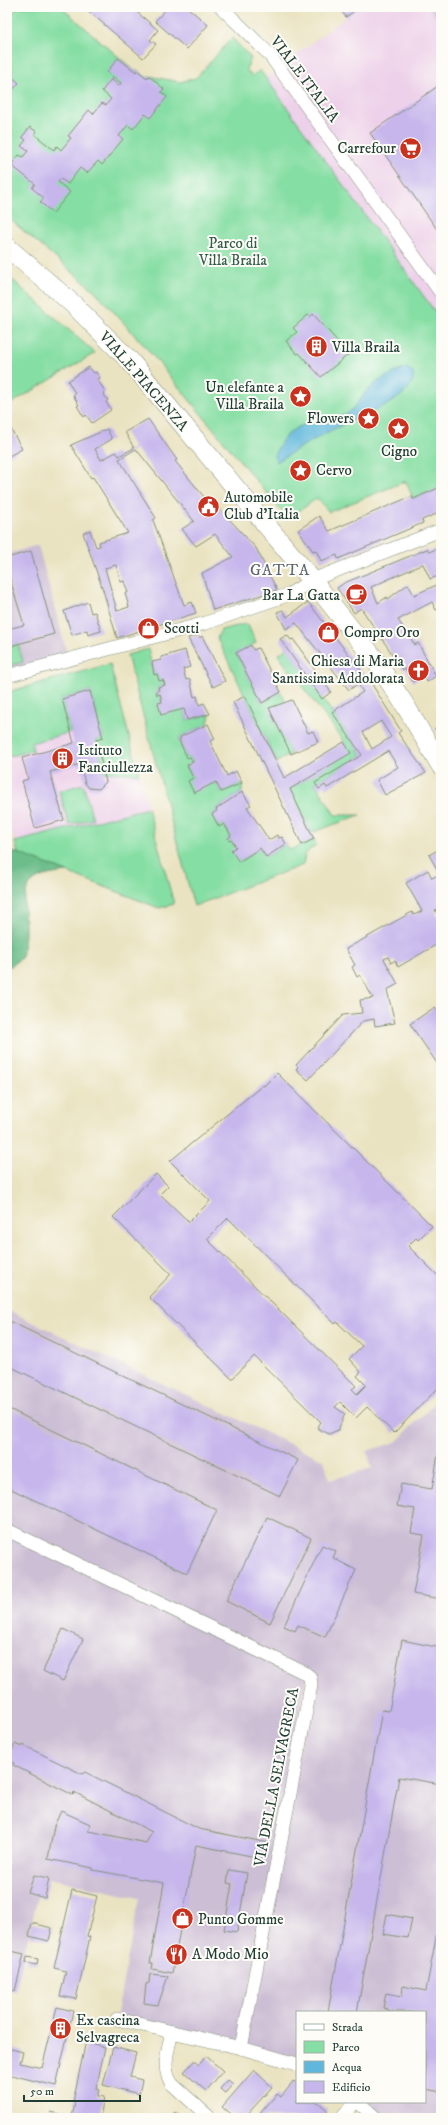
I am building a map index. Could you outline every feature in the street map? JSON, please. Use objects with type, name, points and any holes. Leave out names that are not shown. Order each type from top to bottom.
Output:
[{"type":"street","name":"VIALE ITALIA","points":[[221,7],[270,54],[441,293]]},
{"type":"street","name":"VIALE PIACENZA","points":[[7,247],[74,306],[131,362],[312,580],[390,681],[441,766]]},
{"type":"street","points":[[7,676],[206,623],[290,594],[312,580],[441,530]]},
{"type":"street","name":"VIA DELLA SELVAGRECA","points":[[7,1530],[305,1673],[310,1677],[310,1685],[240,2048]]},
{"type":"street","points":[[117,2019],[240,2048],[296,2064]]},
{"type":"street","points":[[172,2032],[166,2059],[168,2078],[172,2084],[210,2118]]},
{"type":"street","points":[[341,2118],[354,2103]]},
{"type":"street","points":[[359,2103],[376,2118]]},
{"type":"shaded area","points":[[359,7],[428,7],[441,24],[441,320],[266,78]]},
{"type":"shaded area","points":[[428,7],[441,7],[441,24]]},
{"type":"shaded area","points":[[38,545],[66,650],[71,658],[7,675],[7,554]]},
{"type":"shaded area","points":[[110,664],[174,904],[159,908],[18,853],[7,814],[7,692]]},
{"type":"shaded area","points":[[7,1310],[324,1460],[330,1480],[372,1468],[367,1451],[396,1442],[441,1397],[441,2118],[377,2118],[359,2103],[426,2103],[426,2011],[296,2011],[296,2064],[242,2048],[312,1681],[7,1529]]},
{"type":"shaded area","points":[[7,1532],[307,1675],[239,2047],[116,2018],[139,1898],[49,1878],[45,1898],[38,1896],[15,1991],[7,1989]]},
{"type":"green space","name":"Parco di Villa Braila","points":[[18,7],[61,7],[136,72],[137,70],[147,78],[149,76],[180,82],[196,78],[232,38],[251,58],[246,69],[252,76],[260,70],[441,320],[441,487],[413,499],[406,481],[329,512],[317,498],[288,519],[149,351],[95,291],[7,217],[7,19]]},
{"type":"green space","points":[[7,275],[95,353],[7,406]]},
{"type":"green space","points":[[245,624],[248,625],[256,643],[236,653],[262,703],[281,692],[286,703],[270,709],[291,754],[277,762],[217,638],[221,630]]},
{"type":"green space","points":[[18,644],[23,662],[7,666],[7,647]]},
{"type":"green space","points":[[287,648],[362,755],[315,783],[335,815],[360,815],[311,833],[290,789],[350,753],[341,737],[278,655]]},
{"type":"green space","points":[[148,649],[154,675],[157,674],[159,681],[163,680],[165,685],[158,687],[159,690],[156,691],[157,695],[160,694],[162,702],[184,709],[187,720],[210,714],[208,724],[180,737],[181,739],[179,740],[187,758],[190,757],[193,762],[187,765],[193,778],[194,792],[216,782],[221,792],[242,783],[242,792],[216,809],[217,811],[212,814],[219,827],[224,824],[231,836],[227,839],[229,841],[231,840],[236,847],[239,862],[260,848],[266,857],[286,844],[290,850],[314,839],[316,845],[305,854],[303,865],[194,906],[127,655]]},
{"type":"green space","points":[[110,664],[139,774],[104,772],[96,740],[103,738],[90,691],[62,699],[71,732],[31,743],[33,750],[7,757],[7,692]]},
{"type":"green space","points":[[83,784],[93,819],[69,825],[59,791]]},
{"type":"green space","points":[[148,808],[174,904],[159,908],[18,853],[15,842]]},
{"type":"green space","points":[[7,852],[18,853],[67,872],[41,877],[29,886],[26,892],[24,905],[25,935],[22,957],[7,969]]},
{"type":"water","points":[[406,368],[413,372],[412,381],[407,390],[398,398],[327,433],[277,462],[274,456],[283,439],[289,433],[302,425],[346,414],[353,409],[373,385]]},
{"type":"building","points":[[84,7],[131,7],[158,30],[150,40],[156,44],[143,58]]},
{"type":"building","points":[[168,7],[187,7],[208,25],[187,49],[155,21]]},
{"type":"building","points":[[338,7],[355,7],[357,9],[346,17]]},
{"type":"building","points":[[118,58],[136,72],[137,70],[147,78],[149,76],[164,89],[161,92],[167,97],[150,118],[145,114],[133,129],[128,125],[119,136],[123,139],[102,165],[98,161],[87,173],[80,168],[68,184],[61,179],[58,182],[70,192],[53,213],[40,202],[44,198],[32,188],[35,184],[11,165],[19,155],[23,157],[28,151],[21,146],[26,140],[22,137],[30,127],[37,132],[34,134],[54,150],[57,146],[61,150],[71,138],[68,136],[89,110],[93,114],[102,103],[106,105],[111,99],[102,91],[111,79],[119,86],[121,83],[107,72]]},
{"type":"building","points":[[10,75],[19,83],[7,96],[7,78]]},
{"type":"building","name":"Carrefour","points":[[441,84],[441,235],[370,133]]},
{"type":"building","name":"Villa Braila","points":[[313,314],[349,354],[321,377],[286,341],[297,332],[293,328],[308,315],[310,317]]},
{"type":"building","points":[[89,367],[94,373],[96,372],[100,378],[97,379],[105,391],[104,395],[108,400],[106,402],[111,410],[92,423],[86,415],[84,417],[77,406],[79,405],[73,395],[75,393],[68,381]]},
{"type":"building","points":[[148,419],[177,460],[175,461],[213,508],[216,505],[256,548],[277,590],[213,610],[202,573],[233,557],[215,534],[196,546],[182,529],[194,521],[136,449],[119,459],[156,518],[153,520],[184,605],[192,602],[196,613],[117,638],[103,590],[83,533],[90,530],[96,547],[100,546],[99,542],[128,533],[71,445],[107,429],[112,439],[95,449],[101,460],[116,452],[119,456],[134,448],[125,432]],"holes":[[[116,565],[121,582],[124,581],[128,593],[125,593],[129,607],[117,611],[105,568]]]},
{"type":"building","points":[[7,422],[22,449],[7,457]]},
{"type":"building","points":[[441,487],[441,512],[422,520],[423,523],[338,559],[337,555],[321,561],[316,550],[313,551],[298,530],[319,516],[329,531],[412,496],[413,499]]},
{"type":"building","points":[[441,547],[441,575],[430,579],[423,564],[371,587],[378,603],[387,597],[388,599],[408,584],[414,595],[441,583],[441,607],[436,610],[432,602],[398,620],[415,645],[418,643],[436,676],[427,682],[424,676],[413,682],[405,668],[403,670],[361,608],[354,613],[337,588],[344,583],[427,549],[429,552]]},
{"type":"building","points":[[31,551],[54,634],[7,647],[7,629],[24,625],[9,576],[7,576],[7,558]]},
{"type":"building","points":[[88,602],[91,613],[95,612],[101,631],[88,635],[87,630],[72,635],[64,611]]},
{"type":"building","points":[[308,602],[373,686],[401,731],[398,733],[426,773],[385,795],[377,780],[398,767],[388,751],[327,788],[325,785],[319,789],[315,783],[362,755],[332,712],[363,692],[358,684],[349,690],[296,623],[286,629],[277,612],[283,610],[287,617]],"holes":[[[381,721],[391,737],[372,749],[363,732]]]},
{"type":"building","points":[[198,635],[200,638],[202,636],[225,681],[213,687],[188,638]]},
{"type":"building","points":[[287,635],[291,640],[293,639],[331,692],[322,699],[280,639]]},
{"type":"building","points":[[251,645],[253,650],[258,648],[281,692],[262,703],[236,653]]},
{"type":"building","points":[[185,650],[190,667],[183,669],[186,680],[190,679],[194,697],[197,696],[199,705],[204,703],[210,714],[187,720],[184,709],[161,715],[158,703],[162,702],[160,694],[157,695],[156,691],[159,690],[158,687],[165,685],[163,680],[159,681],[157,674],[154,675],[152,662],[161,660],[161,657]]},
{"type":"building","name":"Istituto Fanciullezza","points":[[90,691],[103,738],[96,740],[106,782],[99,789],[89,788],[85,783],[80,764],[50,772],[64,820],[35,828],[22,781],[28,779],[22,758],[74,743],[62,699]]},
{"type":"building","points":[[245,696],[284,778],[344,742],[351,753],[290,789],[314,839],[302,845],[233,702]]},
{"type":"building","points":[[292,700],[308,733],[313,731],[318,742],[291,754],[269,708]]},
{"type":"building","points":[[208,724],[215,739],[210,741],[227,776],[236,771],[242,783],[221,792],[216,782],[194,793],[188,781],[193,778],[187,765],[193,762],[190,757],[187,758],[179,740],[181,739],[180,737]]},
{"type":"building","points":[[441,725],[441,738],[435,728]]},
{"type":"building","points":[[242,792],[251,805],[247,807],[269,840],[277,835],[279,838],[282,837],[286,844],[266,857],[260,848],[239,862],[231,850],[236,847],[231,840],[229,841],[227,839],[231,836],[229,832],[224,824],[219,827],[212,814],[217,811],[216,809]]},
{"type":"building","points":[[441,848],[441,907],[435,910],[441,921],[441,942],[398,967],[395,960],[391,963],[388,957],[384,959],[398,984],[387,990],[395,1023],[375,1026],[374,1019],[363,1021],[308,1080],[296,1069],[298,1067],[296,1065],[343,1015],[362,1013],[360,1000],[373,998],[360,975],[357,977],[352,967],[355,965],[346,949],[412,912],[414,915],[422,911],[406,883],[428,870],[432,878],[440,874],[429,855]]},
{"type":"building","points":[[435,1007],[441,1016],[441,1069],[410,1024]]},
{"type":"building","points":[[277,1073],[432,1226],[418,1240],[416,1238],[408,1246],[441,1279],[441,1385],[394,1433],[367,1407],[356,1418],[340,1402],[335,1407],[345,1414],[338,1430],[329,1434],[317,1428],[321,1422],[254,1356],[232,1379],[149,1297],[171,1274],[113,1217],[156,1174],[168,1186],[160,1194],[189,1222],[210,1201],[170,1161],[263,1085],[264,1086]],"holes":[[[228,1218],[335,1324],[337,1322],[362,1346],[349,1359],[361,1372],[357,1376],[366,1385],[357,1394],[352,1389],[356,1386],[207,1239]]]},
{"type":"building","points":[[7,1320],[298,1460],[280,1496],[7,1365]]},
{"type":"building","points":[[7,1408],[217,1510],[187,1573],[7,1487]]},
{"type":"building","points":[[439,1449],[441,1449],[441,1599],[413,1594],[424,1535],[411,1533],[415,1509],[397,1506],[401,1484],[432,1489]]},
{"type":"building","points":[[267,1517],[311,1538],[270,1623],[226,1601]]},
{"type":"building","points":[[322,1545],[336,1551],[333,1558],[356,1570],[325,1637],[298,1625],[295,1631],[284,1626]]},
{"type":"building","points":[[7,1586],[12,1589],[7,1600]]},
{"type":"building","points":[[63,1629],[83,1639],[63,1681],[43,1671]]},
{"type":"building","points":[[402,1640],[441,1648],[441,1784],[399,1777],[357,2011],[328,2011],[382,1710],[389,1711]]},
{"type":"building","points":[[7,1739],[12,1741],[7,1750]]},
{"type":"building","points":[[15,1744],[22,1747],[23,1745],[82,1774],[85,1772],[199,1829],[269,1843],[266,1859],[196,1845],[172,1973],[152,1969],[153,1963],[150,1963],[164,1883],[93,1870],[93,1868],[48,1859],[54,1826],[61,1811],[90,1824],[88,1831],[146,1843],[152,1832],[74,1792],[73,1795],[13,1765],[14,1763],[7,1760]]},
{"type":"building","points":[[229,1870],[247,1873],[237,1932],[224,1930],[232,1884],[227,1883]]},
{"type":"building","points":[[34,1875],[49,1878],[45,1898],[28,1893]]},
{"type":"building","points":[[72,1890],[97,1896],[87,1936],[90,1937],[76,1999],[60,1996],[66,1971],[54,1968]]},
{"type":"building","points":[[387,1914],[412,1919],[408,1938],[383,1934]]},
{"type":"building","points":[[439,1921],[441,1922],[441,2092],[426,2089],[426,2011],[388,2011],[388,2009],[383,2008],[386,1993],[402,1996],[403,1986],[426,1991]]},
{"type":"building","points":[[32,1923],[52,1928],[49,1941],[29,1936]]},
{"type":"building","points":[[7,1950],[24,1954],[15,1991],[7,1989]]},
{"type":"building","points":[[27,1957],[38,1959],[37,1965],[26,1963]]},
{"type":"building","points":[[150,1974],[168,1976],[158,2005],[144,2003],[146,1984],[149,1983]]},
{"type":"building","name":"Ex cascina Selvagreca","points":[[57,2007],[73,2011],[56,2086],[7,2074],[7,2048],[23,2052],[20,2063],[42,2068]]},
{"type":"building","points":[[87,2036],[95,2038],[94,2044],[105,2047],[96,2089],[99,2090],[97,2096],[104,2097],[100,2118],[49,2118],[51,2112],[72,2117],[75,2103],[73,2102]]},
{"type":"building","points":[[113,2047],[136,2053],[130,2077],[142,2080],[139,2094],[103,2085]]},
{"type":"building","points":[[206,2056],[223,2071],[206,2091],[184,2072],[194,2061],[199,2065]]},
{"type":"building","points":[[254,2070],[272,2087],[244,2118],[235,2118],[222,2107]]},
{"type":"building","points":[[228,2080],[233,2084],[225,2093],[220,2089]]},
{"type":"building","points":[[294,2081],[296,2083],[296,2103],[319,2103],[328,2111],[322,2118],[256,2118],[277,2094],[281,2097]]},
{"type":"building","points":[[175,2112],[182,2118],[169,2118]]},
{"type":"building","points":[[132,2115],[144,2117],[144,2118],[132,2118]]},
{"type":"place","name":"Carrefour","points":[[411,148]]},
{"type":"place","name":"Villa Braila","points":[[317,347]]},
{"type":"place","name":"Un elefante a Villa Braila","points":[[300,396]]},
{"type":"place","name":"Flowers","points":[[369,418]]},
{"type":"place","name":"Cigno","points":[[399,428]]},
{"type":"place","name":"Cervo","points":[[301,470]]},
{"type":"place","name":"Automobile Club d'Italia","points":[[208,506]]},
{"type":"place","name":"Bar La Gatta","points":[[356,595]]},
{"type":"place","name":"Scotti","points":[[149,628]]},
{"type":"place","name":"Compro Oro","points":[[329,632]]},
{"type":"place","name":"Chiesa di Maria Santissima Addolorata","points":[[419,670]]},
{"type":"place","name":"Istituto Fanciullezza","points":[[62,759]]},
{"type":"place","name":"Punto Gomme","points":[[182,1919]]},
{"type":"place","name":"A Modo Mio","points":[[176,1954]]},
{"type":"place","name":"Ex cascina Selvagreca","points":[[61,2029]]},
{"type":"district","name":"GATTA","points":[[280,569]]}]
